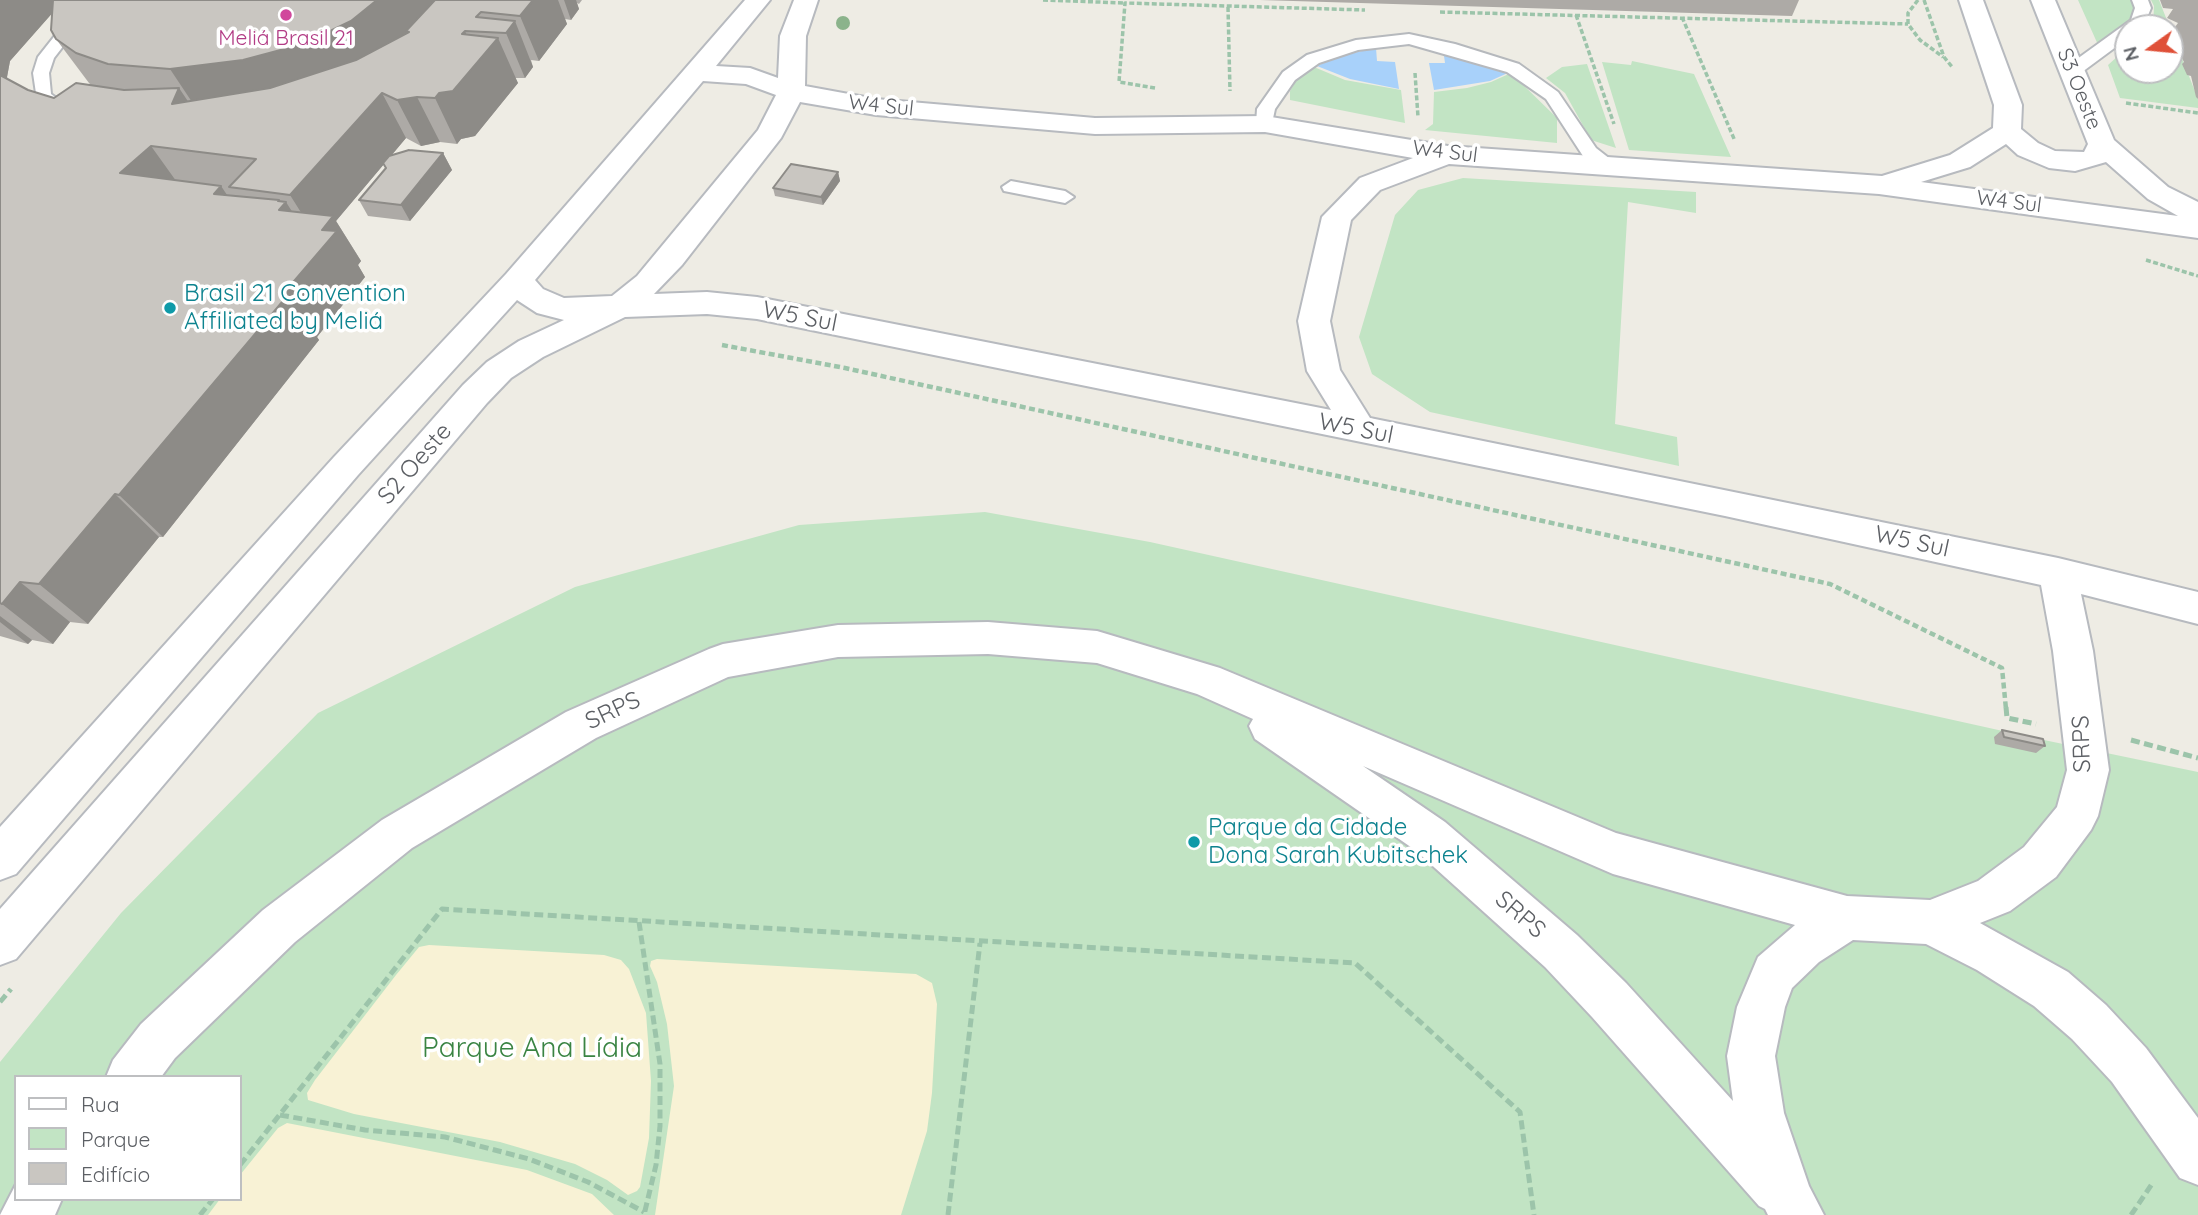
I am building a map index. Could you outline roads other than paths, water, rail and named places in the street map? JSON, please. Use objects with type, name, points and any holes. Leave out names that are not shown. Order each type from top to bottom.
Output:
[{"type":"main road","name":"S2 Oeste","points":[[0,859],[346,466],[517,281],[758,0]]},
{"type":"main road","name":"S2 Oeste","points":[[0,943],[475,394],[499,370],[531,349],[619,307],[648,284],[671,258],[771,132],[791,92],[793,36],[806,0]]},
{"type":"main road","points":[[1970,0],[2008,105],[2007,131]]},
{"type":"main road","name":"S3 Oeste","points":[[2043,0],[2102,144],[2158,193],[2198,214]]},
{"type":"main road","name":"W4 Sul","points":[[695,73],[750,76],[791,92],[876,107],[1095,126],[1265,124],[1448,155],[1879,185],[2198,228]]},
{"type":"main road","points":[[2007,131],[2028,149],[2049,159],[2075,162],[2094,158],[2102,144]]},
{"type":"main road","points":[[1879,185],[1960,161],[2007,131]]},
{"type":"main road","points":[[1360,430],[1324,371],[1314,321],[1337,216],[1370,184],[1448,155]]},
{"type":"main road","name":"W5 Sul","points":[[517,281],[531,296],[548,305],[564,309],[707,303],[757,308],[1725,502],[2058,573],[2198,608]]},
{"type":"main road","name":"SRPS","points":[[132,1075],[158,1041],[279,926],[397,834],[581,725],[723,661],[838,641],[988,638],[1097,647],[1206,680],[1613,853],[1847,918],[1930,922],[1994,895],[2040,862],[2076,816],[2088,770],[2073,651],[2058,573]]},
{"type":"main road","name":"SRPS","points":[[1206,680],[1430,835],[1561,951],[1609,1000],[1793,1208]]},
{"type":"main road","points":[[1793,1208],[1759,1113],[1751,1056],[1761,1007],[1774,973],[1803,946],[1847,918]]},
{"type":"main road","points":[[1930,922],[1993,954],[2051,989],[2089,1022],[2129,1065],[2198,1160]]},
{"type":"lane","points":[[82,116],[69,113],[43,96],[41,74],[46,57],[91,0]]},
{"type":"lane","points":[[1265,124],[1266,109],[1289,76],[1314,59],[1356,45],[1409,39],[1513,68],[1552,96],[1589,152],[1610,166]]},
{"type":"lane","points":[[2072,71],[2114,40]]},
{"type":"lane","points":[[1011,187],[1065,197]]},
{"type":"water","points":[[1376,48],[1377,61],[1395,62],[1399,89],[1350,79],[1317,66],[1339,56]]},
{"type":"water","points":[[1443,49],[1510,72],[1490,81],[1434,90],[1429,63],[1445,63]]},
{"type":"place","name":"Meliá Brasil 21","points":[[286,15]]},
{"type":"place","name":"Brasil 21 Convention Affiliated by Meliá","points":[[170,308]]},
{"type":"place","name":"Parque da Cidade Dona Sarah Kubitschek","points":[[1194,842]]},
{"type":"park label","name":"Parque Ana Lídia","points":[[532,1049]]}]
